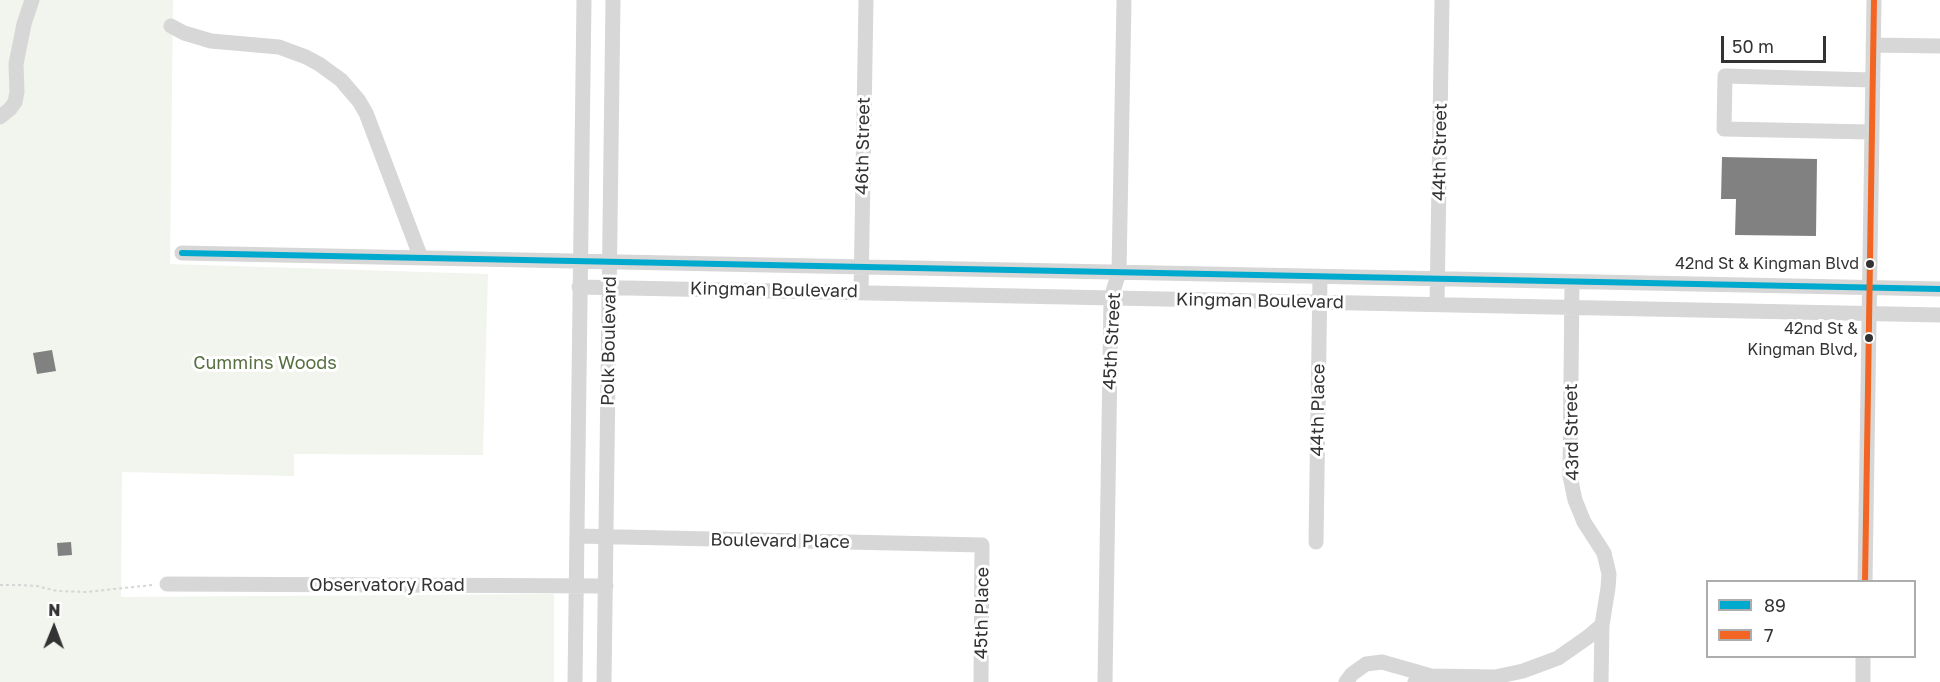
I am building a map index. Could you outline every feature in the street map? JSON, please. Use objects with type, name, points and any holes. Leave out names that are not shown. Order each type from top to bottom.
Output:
[{"type":"street","points":[[0,117],[10,109],[18,92],[16,64],[24,24],[32,0]]},
{"type":"street","name":"Polk Boulevard","points":[[575,682],[584,0]]},
{"type":"street","name":"Polk Boulevard","points":[[604,682],[614,0]]},
{"type":"street","name":"46th Street","points":[[861,292],[866,0]]},
{"type":"street","name":"45th Street","points":[[1105,682],[1111,297],[1119,272],[1124,0]]},
{"type":"street","name":"44th Street","points":[[1437,304],[1442,0]]},
{"type":"street","points":[[1864,580],[1874,0]]},
{"type":"street","points":[[171,26],[184,33],[211,41],[279,47],[306,57],[341,80],[366,113],[422,258]]},
{"type":"street","points":[[1873,45],[1940,46]]},
{"type":"street","points":[[1872,80],[1725,76],[1724,108],[1724,129],[1872,132]]},
{"type":"street","name":"Kingman Boulevard","points":[[182,254],[1940,289]]},
{"type":"street","name":"44th Place","points":[[1316,543],[1320,277]]},
{"type":"street","name":"43rd Street","points":[[1572,282],[1570,476],[1575,500],[1584,522],[1604,553],[1609,574],[1602,625],[1601,682]]},
{"type":"street","name":"Kingman Boulevard","points":[[579,287],[1940,315]]},
{"type":"street","name":"Boulevard Place","points":[[577,536],[982,545]]},
{"type":"street","name":"45th Place","points":[[981,682],[982,545]]},
{"type":"street","name":"Observatory Road","points":[[167,584],[606,586]]},
{"type":"street","points":[[1346,682],[1352,674],[1366,664],[1382,662],[1431,676],[1495,676],[1523,671],[1558,658],[1602,625]]},
{"type":"street","points":[[1863,658],[1863,682]]},
{"type":"street","points":[[1415,682],[1431,676]]},
{"type":"street","points":[[1495,676],[1512,682]]},
{"type":"path","points":[[0,585],[37,586],[57,591],[86,592],[167,584]]},
{"type":"green space","name":"Cummins Woods","points":[[0,0],[173,0],[170,264],[488,274],[483,455],[294,454],[294,476],[122,472],[121,597],[554,594],[554,682],[0,682]]},
{"type":"building","points":[[1722,157],[1817,159],[1816,236],[1735,235],[1736,199],[1721,199]]},
{"type":"building","points":[[52,350],[56,371],[37,374],[33,353]]},
{"type":"building","points":[[71,542],[72,555],[58,556],[57,543]]},
{"type":"transit line","name":"7","points":[[1865,580],[1874,0]]},
{"type":"transit line","name":"89","points":[[182,253],[1940,289]]},
{"type":"place","name":"42nd St & Kingman Blvd","points":[[1870,264]]},
{"type":"place","name":"42nd St & Kingman Blvd,","points":[[1869,338]]}]
